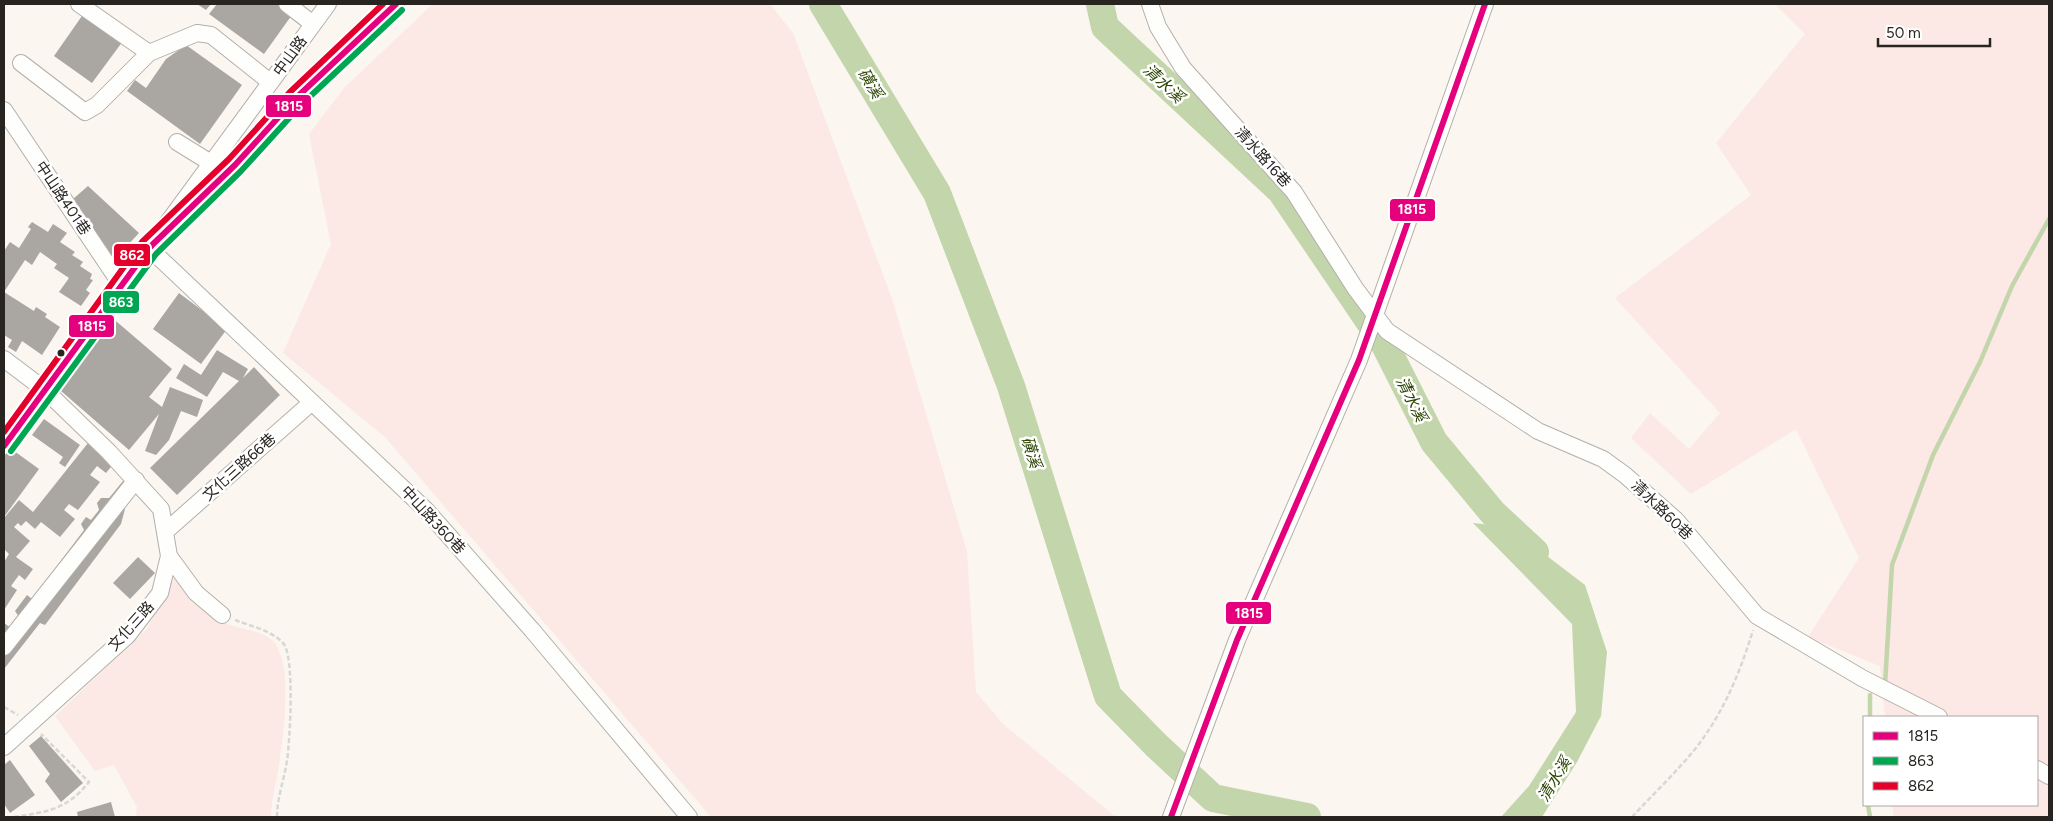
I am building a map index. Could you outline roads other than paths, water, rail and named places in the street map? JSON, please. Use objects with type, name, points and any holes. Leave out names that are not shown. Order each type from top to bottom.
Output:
[{"type":"street","points":[[79,4],[149,53]]},
{"type":"street","points":[[287,4],[313,24]]},
{"type":"street","name":"中山路","points":[[4,446],[328,4]]},
{"type":"street","points":[[149,248],[235,165],[296,98],[396,4]]},
{"type":"street","name":"清水路16巷","points":[[1150,4],[1158,27],[1183,68],[1294,192],[1373,314]]},
{"type":"street","points":[[1171,817],[1237,640],[1358,360],[1485,4]]},
{"type":"street","points":[[21,63],[86,112],[97,105],[149,53],[197,33],[211,35],[270,82]]},
{"type":"street","name":"中山路401巷","points":[[4,110],[122,286]]},
{"type":"street","points":[[178,142],[211,163]]},
{"type":"street","name":"中山路360巷","points":[[149,248],[426,510],[532,630],[689,817]]},
{"type":"street","name":"清水路60巷","points":[[1373,314],[1386,331],[1493,403],[1538,431],[1604,459],[1625,475],[1676,520],[1757,616],[1862,678],[1937,716]]},
{"type":"street","name":"文化三路","points":[[4,359],[45,390],[136,480],[160,509],[170,556],[160,593],[128,635],[4,747]]},
{"type":"street","name":"文化三路66巷","points":[[166,531],[312,402]]},
{"type":"street","points":[[4,647],[136,480]]},
{"type":"street","points":[[170,556],[196,593],[222,615]]},
{"type":"street","points":[[2038,770],[2049,776]]},
{"type":"water","points":[[1473,523],[1509,527],[1585,585],[1607,652],[1601,716],[1577,762],[1542,817],[1501,817],[1529,786],[1576,712],[1572,624]]},
{"type":"waterway","name":"磺溪","points":[[823,4],[937,193],[1011,386],[1108,696],[1156,745],[1213,798],[1307,817]]},
{"type":"waterway","name":"清水溪","points":[[1100,4],[1105,27],[1281,191],[1384,343],[1434,442],[1493,513],[1535,552]]},
{"type":"waterway","points":[[1885,685],[1892,565],[1933,455],[1980,362],[2012,286],[2049,219]]},
{"type":"waterway","points":[[1870,695],[1870,716]]},
{"type":"waterway","points":[[1868,806],[1870,817]]}]
